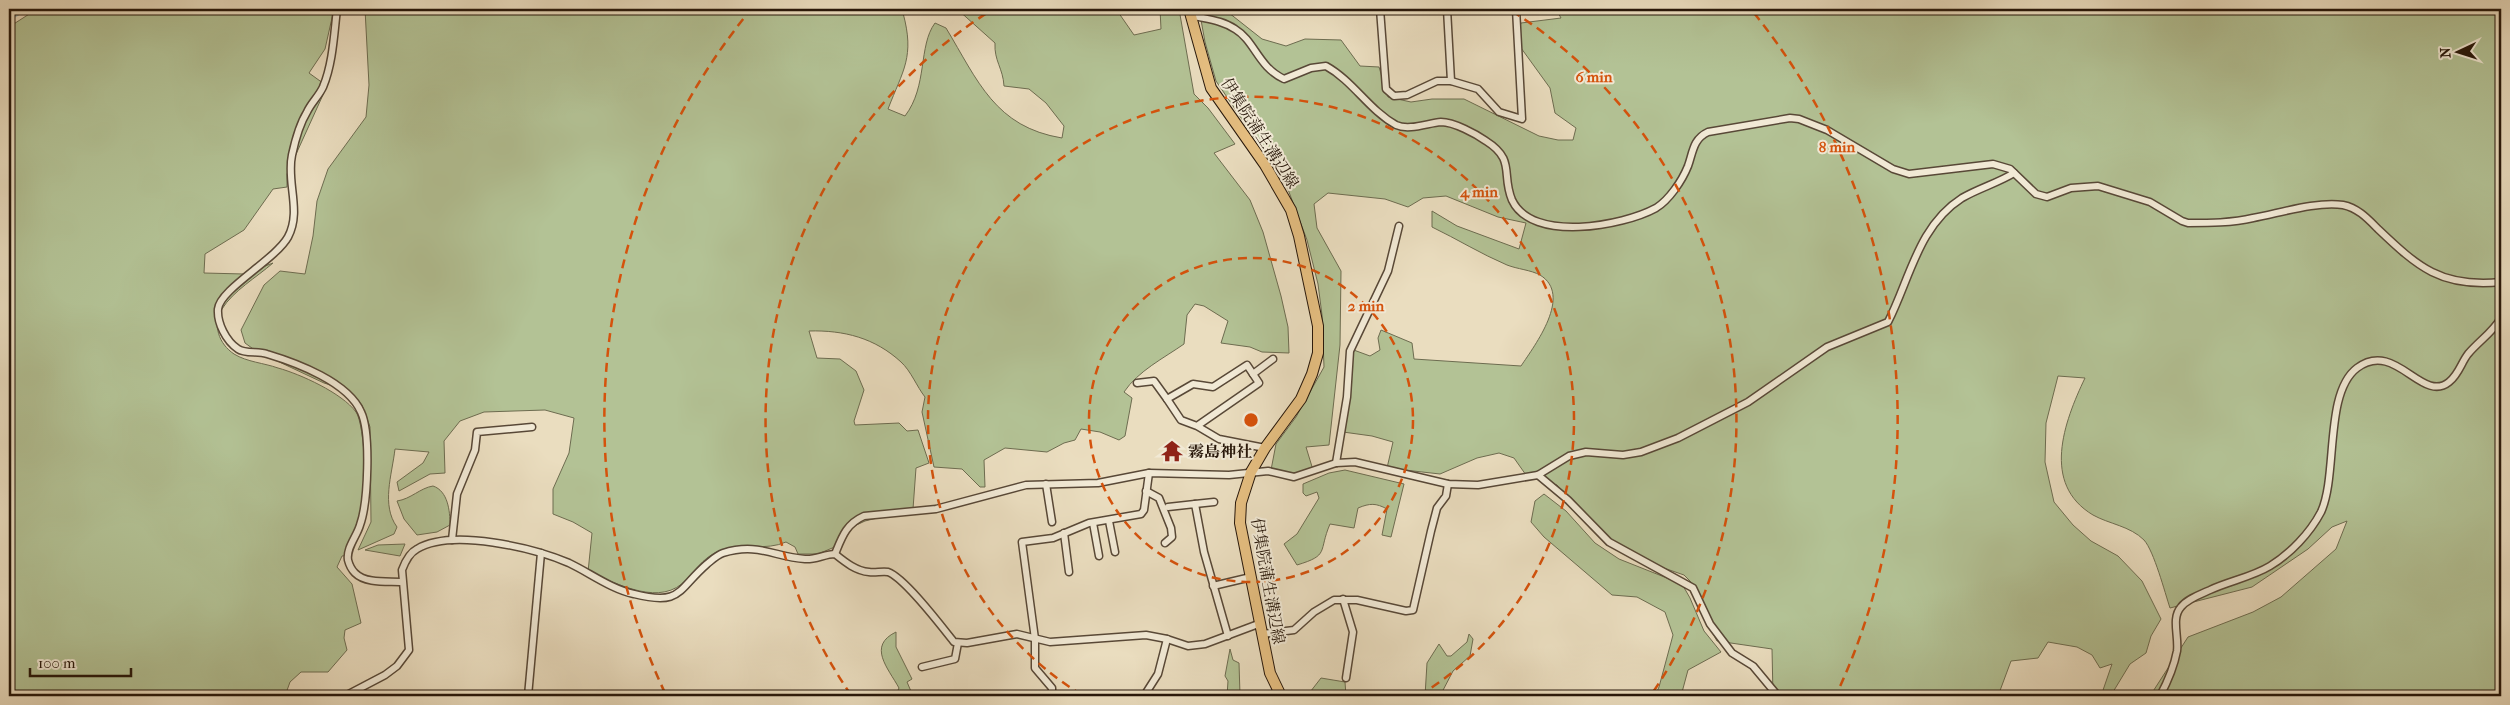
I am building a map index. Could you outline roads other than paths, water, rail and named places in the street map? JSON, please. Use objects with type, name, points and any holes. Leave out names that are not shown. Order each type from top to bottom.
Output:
[{"type":"main road","name":"伊集院蒲生溝辺線","points":[[1189,12],[1211,88],[1265,165],[1291,210],[1313,297],[1318,326],[1318,353],[1312,374],[1301,399],[1265,448],[1251,472],[1241,503],[1240,523],[1270,673],[1281,696]]},
{"type":"street","points":[[337,9],[329,68],[322,88],[300,128],[292,157],[290,172],[295,207],[289,235],[266,261],[222,298],[218,308],[219,318],[226,338],[239,350],[266,354],[331,381],[345,392],[360,410],[366,423],[367,478],[362,516],[348,560],[356,574],[367,581],[402,582]]},
{"type":"street","points":[[1380,9],[1386,89],[1394,96],[1407,94],[1437,81],[1451,81],[1478,90],[1499,112],[1522,119],[1516,9]]},
{"type":"street","points":[[1447,9],[1451,81]]},
{"type":"street","points":[[1189,12],[1236,29],[1246,38],[1264,64],[1284,79],[1311,68],[1326,66],[1398,125],[1415,126],[1444,122],[1484,140],[1502,154],[1506,163],[1510,192],[1517,208],[1523,215],[1537,221],[1556,225],[1571,227],[1607,225],[1637,217],[1658,207],[1671,194],[1687,168],[1700,136],[1708,132],[1790,118],[1812,122],[1893,169],[1909,174],[1993,164],[2003,166],[2014,173],[2036,194],[2046,197],[2071,188],[2098,186],[2150,202],[2188,223],[2251,219],[2288,211],[2342,205],[2362,214],[2406,257],[2424,269],[2442,277],[2463,282],[2501,282]]},
{"type":"street","points":[[835,554],[843,532],[854,520],[864,516],[936,509],[1026,485],[1067,486],[1098,483],[1148,473],[1229,475],[1268,471],[1294,477],[1336,463],[1355,462],[1448,484],[1478,485],[1538,475],[1569,456],[1586,452],[1623,455],[1641,452],[1678,438],[1748,402],[1826,348],[1852,335],[1881,327],[1888,322],[1919,248],[1942,213],[1962,199],[2014,173]]},
{"type":"street","points":[[1336,463],[1347,397],[1350,351],[1388,271],[1399,226]]},
{"type":"street","points":[[2160,696],[2173,668],[2178,647],[2177,613],[2182,605],[2223,584],[2269,567],[2307,534],[2317,520],[2328,488],[2339,401],[2346,381],[2357,368],[2370,362],[2385,361],[2395,363],[2422,383],[2440,386],[2451,381],[2469,353],[2496,326],[2501,318]]},
{"type":"street","points":[[1253,374],[1273,359]]},
{"type":"street","points":[[1167,399],[1193,384],[1213,387],[1247,365],[1259,383],[1197,426]]},
{"type":"street","points":[[1137,383],[1154,381],[1181,420],[1197,426],[1219,439],[1265,448]]},
{"type":"street","points":[[452,540],[452,527],[457,504],[456,494],[475,450],[478,432],[532,427]]},
{"type":"street","points":[[1052,696],[1052,688],[1035,668],[1035,639],[1022,542],[1053,538],[1093,523],[1141,514],[1144,510],[1148,473]]},
{"type":"street","points":[[1538,475],[1568,500],[1609,542],[1693,588],[1710,624],[1732,653],[1753,666],[1778,696]]},
{"type":"street","points":[[1046,484],[1052,522]]},
{"type":"street","points":[[1263,634],[1294,630],[1314,612],[1334,600],[1357,600],[1406,611],[1413,610],[1416,606],[1420,573],[1437,508],[1446,496],[1448,484]]},
{"type":"street","points":[[1146,491],[1159,498],[1171,528],[1172,537],[1165,544]]},
{"type":"street","points":[[1168,506],[1214,502]]},
{"type":"street","points":[[1195,504],[1213,586],[1228,636]]},
{"type":"street","points":[[1109,521],[1115,552]]},
{"type":"street","points":[[1093,523],[1099,556]]},
{"type":"street","points":[[1064,533],[1069,572]]},
{"type":"street","points":[[345,696],[385,675],[397,666],[409,650],[402,582],[402,570],[406,559],[416,549],[427,544],[452,540],[514,545],[541,553],[633,594],[672,598],[682,591],[702,568],[722,553],[759,548],[805,559],[835,554],[858,569],[869,572],[888,572],[895,577],[930,611],[954,642],[1017,634],[1035,639],[1070,642],[1146,635],[1188,646],[1228,636],[1261,623]]},
{"type":"street","points":[[528,696],[541,553]]},
{"type":"street","points":[[1213,586],[1251,577]]},
{"type":"street","points":[[1343,599],[1354,632],[1346,678]]},
{"type":"street","points":[[1144,696],[1158,674],[1167,639]]},
{"type":"street","points":[[922,667],[955,659],[958,642]]},
{"type":"waterway","points":[[9,14],[18,9]]},
{"type":"place","name":"霧島神社","points":[[1172,451]]}]
